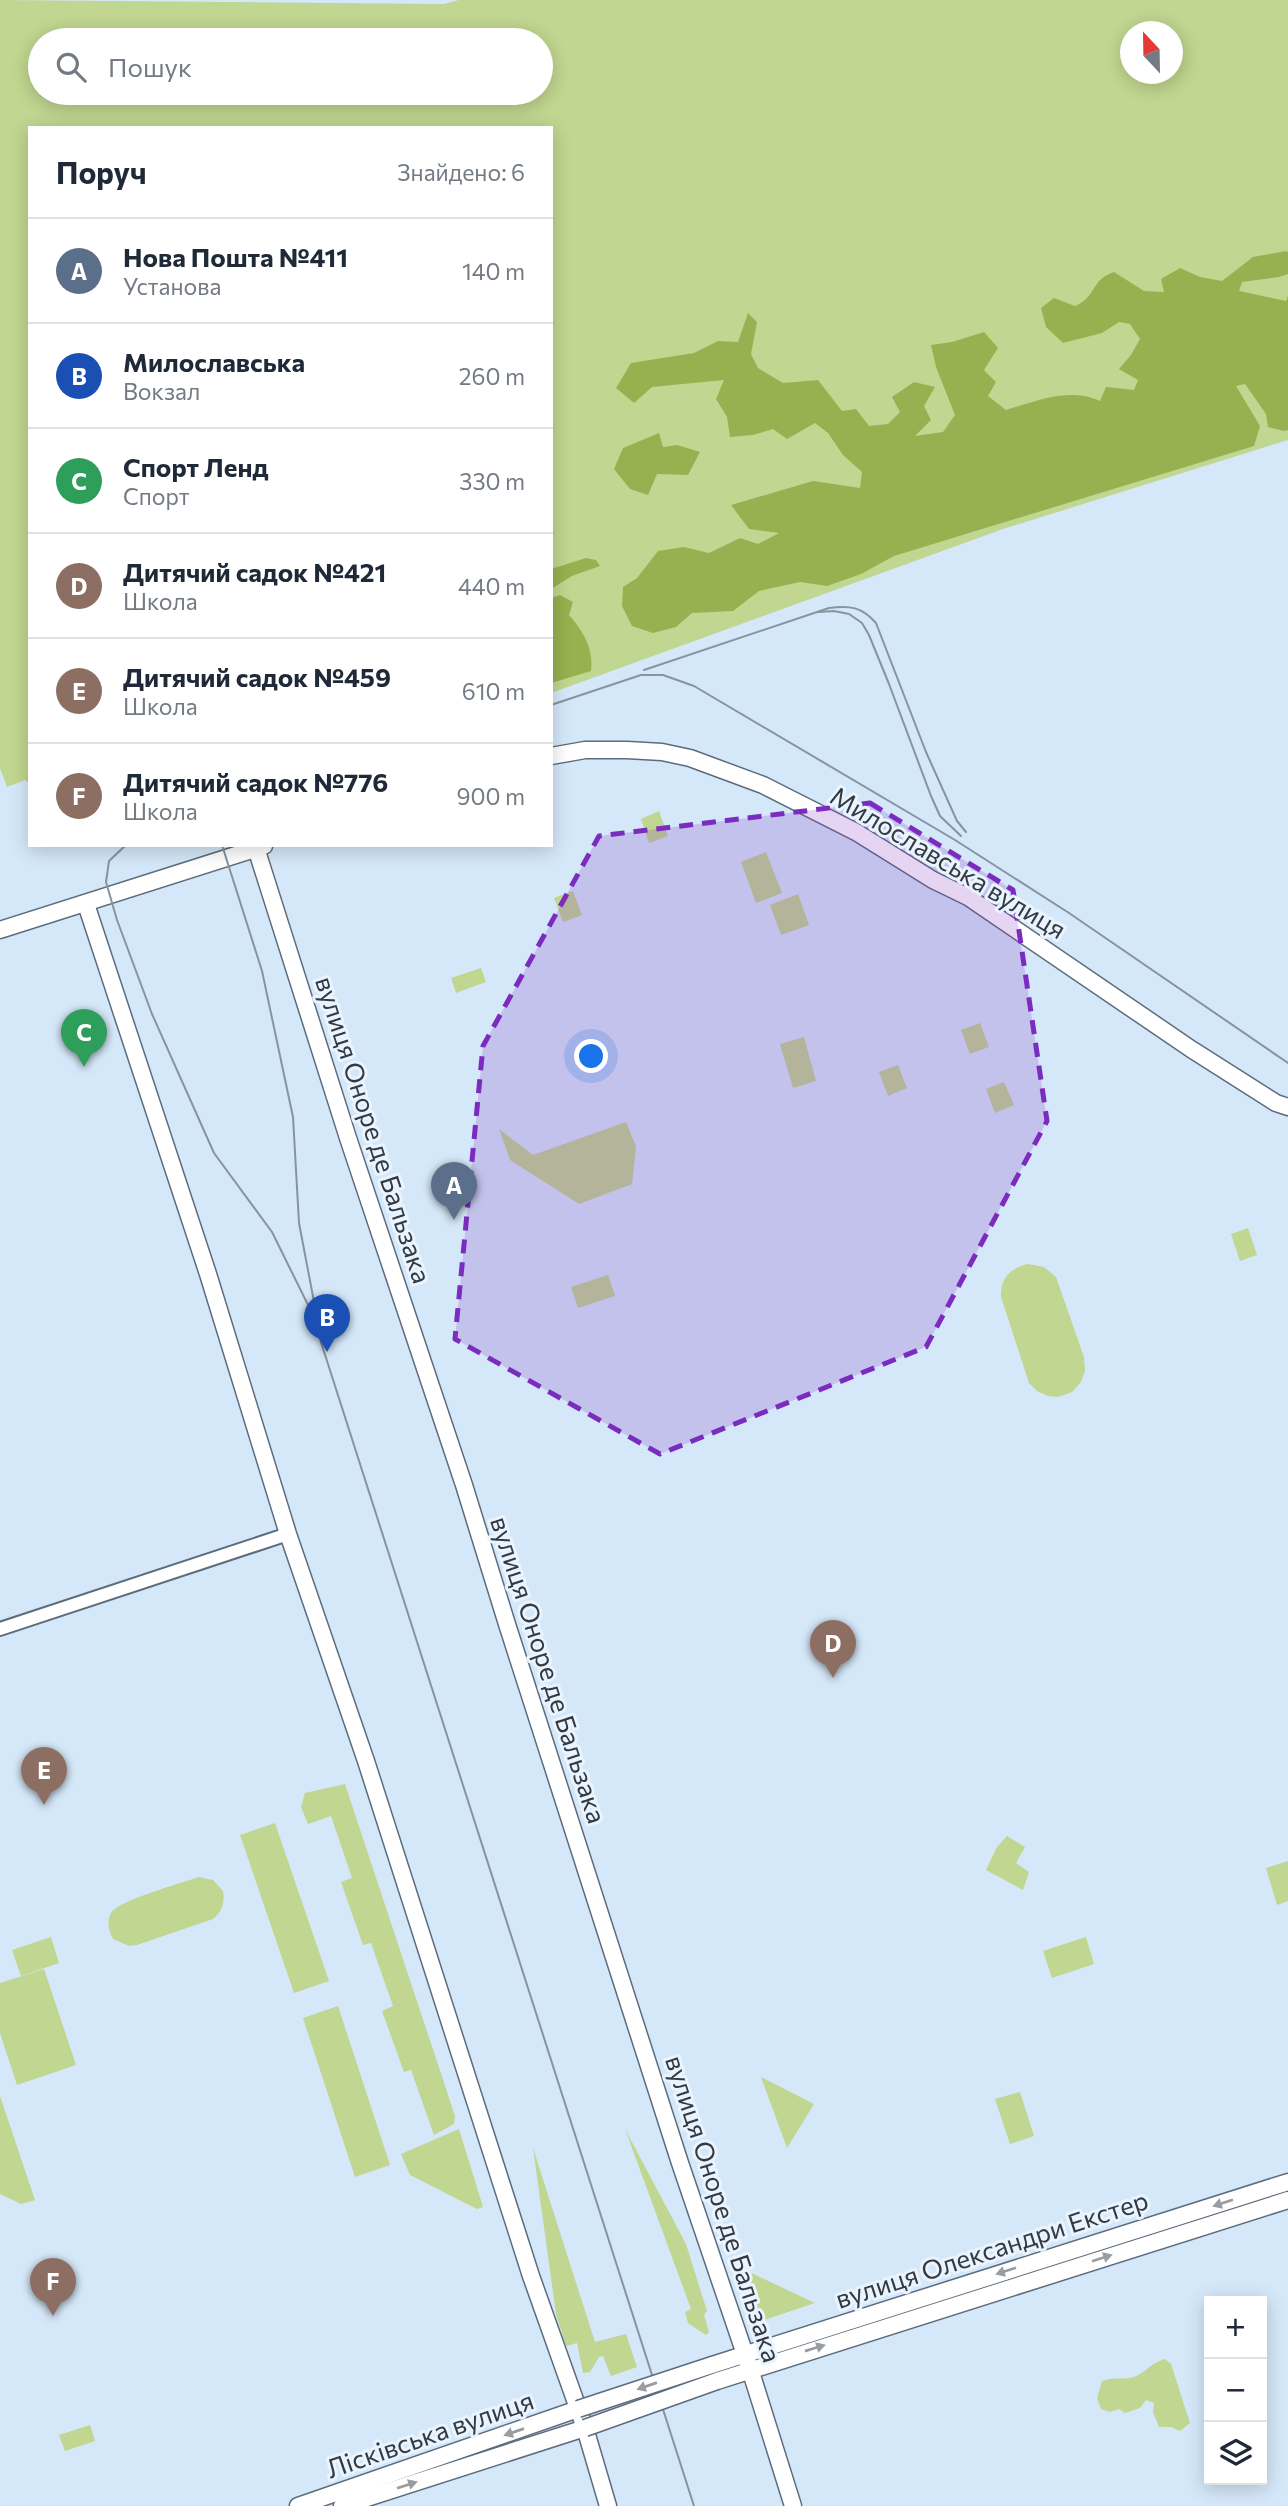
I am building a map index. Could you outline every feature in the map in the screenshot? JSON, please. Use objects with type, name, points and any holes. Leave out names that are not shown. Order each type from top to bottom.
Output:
[{"type":"street","name":"Милославська вулиця","points":[[553,756],[585,750],[662,751],[690,758],[763,785],[856,832],[933,880],[968,897],[1191,1049],[1276,1103],[1288,1107]]},
{"type":"street","points":[[0,930],[261,847]]},
{"type":"street","name":"вулиця Оноре де Бальзака","points":[[261,847],[345,1127],[456,1461],[680,2163],[793,2506]]},
{"type":"street","points":[[86,904],[211,1281],[288,1534],[366,1762],[531,2276],[585,2428],[608,2506]]},
{"type":"street","points":[[0,1629],[288,1534]]},
{"type":"street","name":"вулиця Олександри Екстер","points":[[717,2381],[747,2361],[1288,2182]]},
{"type":"street","name":"вулиця Олександри Екстер","points":[[712,2364],[747,2361],[1288,2200]]},
{"type":"street","name":"Лісківська вулиця","points":[[298,2506],[712,2364]]},
{"type":"street","name":"Лісківська вулиця","points":[[342,2506],[585,2428],[717,2381]]},
{"type":"highlighted area","points":[[870,803],[1013,890],[1047,1121],[926,1347],[660,1454],[455,1339],[483,1046],[599,836]]},
{"type":"green space","points":[[0,0],[444,4],[459,0],[1288,0],[1288,440],[1003,529],[553,692],[553,126],[28,126],[28,782],[25,780],[7,787],[0,768]]},
{"type":"green space","points":[[1286,251],[1288,274],[1242,282],[1239,291],[1286,301],[1288,296],[1288,430],[1268,427],[1266,414],[1245,384],[1236,386],[1260,426],[1254,446],[894,556],[861,574],[827,586],[800,582],[759,591],[733,611],[692,613],[676,627],[653,633],[632,626],[622,606],[623,587],[637,578],[658,551],[684,547],[709,553],[740,538],[758,544],[779,533],[749,529],[731,505],[813,481],[860,488],[862,472],[843,455],[828,433],[815,423],[787,439],[773,429],[753,435],[730,437],[727,417],[716,399],[724,380],[652,387],[634,403],[616,388],[631,363],[694,353],[718,341],[738,342],[748,313],[757,322],[751,354],[758,368],[783,383],[818,380],[842,411],[856,409],[869,426],[888,424],[900,412],[892,397],[914,382],[935,387],[924,406],[931,420],[915,436],[943,432],[955,415],[936,367],[931,345],[984,332],[998,348],[984,370],[996,382],[988,396],[1006,410],[1065,395],[1100,401],[1106,387],[1134,390],[1138,380],[1119,369],[1140,339],[1130,324],[1119,322],[1102,333],[1063,343],[1046,327],[1041,308],[1054,298],[1075,306],[1087,298],[1101,279],[1114,272],[1144,291],[1164,292],[1161,279],[1180,268],[1200,277],[1222,281],[1253,257]]},
{"type":"green space","points":[[659,433],[663,447],[677,445],[700,452],[688,475],[657,474],[648,495],[630,489],[614,469],[623,448]]},
{"type":"green space","points":[[586,558],[596,560],[600,566],[572,576],[553,588],[553,568]]},
{"type":"green space","points":[[560,595],[573,602],[569,615],[586,641],[591,655],[591,671],[553,682],[553,597]]},
{"type":"green space","points":[[659,811],[668,836],[649,843],[641,819]]},
{"type":"green space","points":[[766,852],[782,893],[756,903],[741,862]]},
{"type":"green space","points":[[573,891],[582,915],[563,922],[554,898]]},
{"type":"green space","points":[[798,894],[809,925],[781,935],[770,905]]},
{"type":"green space","points":[[481,968],[486,982],[456,993],[451,978]]},
{"type":"green space","points":[[980,1023],[989,1047],[970,1054],[961,1030]]},
{"type":"green space","points":[[804,1037],[816,1081],[793,1088],[780,1044]]},
{"type":"green space","points":[[898,1065],[907,1088],[888,1096],[879,1072]]},
{"type":"green space","points":[[1004,1082],[1014,1105],[995,1113],[986,1089]]},
{"type":"green space","points":[[626,1122],[636,1146],[632,1184],[579,1204],[510,1160],[499,1129],[533,1155]]},
{"type":"green space","points":[[1248,1228],[1257,1255],[1240,1261],[1231,1234]]},
{"type":"green space","points":[[1028,1264],[1044,1267],[1056,1277],[1084,1357],[1085,1371],[1081,1382],[1072,1392],[1058,1397],[1037,1391],[1029,1383],[1001,1297],[1002,1285],[1007,1275]]},
{"type":"green space","points":[[608,1275],[615,1296],[578,1308],[571,1287]]},
{"type":"green space","points":[[345,1784],[455,2116],[454,2124],[434,2135],[411,2070],[404,2072],[382,2011],[393,2006],[371,1943],[363,1945],[341,1882],[352,1878],[331,1816],[308,1824],[301,1807],[305,1793]]},
{"type":"green space","points":[[275,1823],[329,1981],[294,1993],[240,1835]]},
{"type":"green space","points":[[1007,1836],[1025,1847],[1016,1863],[1029,1872],[1023,1890],[986,1870],[997,1847]]},
{"type":"green space","points":[[1288,1861],[1288,1901],[1277,1905],[1266,1868]]},
{"type":"green space","points":[[199,1877],[213,1880],[223,1891],[222,1907],[213,1919],[137,1945],[129,1946],[113,1939],[109,1920],[116,1908],[138,1897]]},
{"type":"green space","points":[[51,1937],[59,1963],[21,1976],[12,1950]]},
{"type":"green space","points":[[1086,1937],[1094,1964],[1052,1978],[1043,1951]]},
{"type":"green space","points":[[44,1969],[76,2065],[17,2085],[0,2033],[0,1983]]},
{"type":"green space","points":[[338,2006],[390,2165],[355,2177],[303,2018]]},
{"type":"green space","points":[[761,2077],[814,2104],[787,2148]]},
{"type":"green space","points":[[1020,2092],[1034,2136],[1010,2144],[995,2099]]},
{"type":"green space","points":[[0,2096],[35,2200],[21,2204],[0,2194]]},
{"type":"green space","points":[[459,2129],[483,2207],[477,2209],[410,2175],[401,2154]]},
{"type":"green space","points":[[625,2129],[686,2244],[707,2311],[704,2315],[709,2332],[706,2335],[688,2323],[685,2312],[691,2309]]},
{"type":"green space","points":[[533,2148],[595,2342],[626,2334],[637,2367],[611,2376],[603,2356],[599,2357],[590,2372],[583,2373],[577,2343],[566,2346],[556,2314]]},
{"type":"green space","points":[[745,2270],[815,2303],[764,2320],[759,2314]]},
{"type":"green space","points":[[1165,2359],[1171,2364],[1190,2423],[1180,2431],[1171,2427],[1159,2427],[1153,2412],[1154,2403],[1146,2400],[1140,2408],[1125,2413],[1119,2409],[1110,2412],[1101,2409],[1097,2398],[1102,2381],[1132,2377]]},
{"type":"green space","points":[[90,2425],[95,2441],[65,2451],[59,2435]]},
{"type":"tram line","points":[[644,670],[829,608],[849,607],[861,610],[876,623],[926,752],[957,821],[966,832]]},
{"type":"tram line","points":[[819,612],[849,614],[862,623],[889,684],[940,816],[961,836]]},
{"type":"tram line","points":[[553,704],[641,675],[663,675],[694,686],[955,840],[1069,913],[1288,1063]]},
{"type":"tram line","points":[[124,847],[109,861],[106,882],[117,920],[152,1014],[214,1153],[272,1232],[311,1311],[694,2506]]},
{"type":"tram line","points":[[223,847],[262,971],[293,1117],[299,1223],[315,1307]]},
{"type":"place","name":"Спорт Ленд","points":[[84,1067]]},
{"type":"place","name":"Нова Пошта №411","points":[[454,1220]]},
{"type":"place","name":"Милославська","points":[[327,1352]]},
{"type":"place","name":"Дитячий садок №421","points":[[833,1678]]},
{"type":"place","name":"Дитячий садок №459","points":[[44,1805]]},
{"type":"place","name":"Дитячий садок №776","points":[[53,2316]]}]
